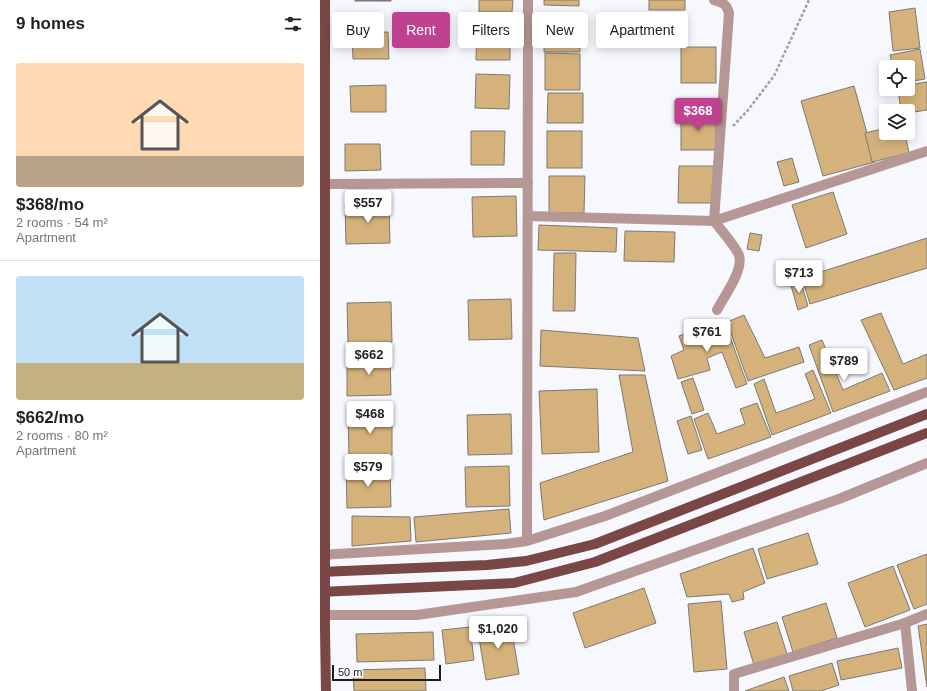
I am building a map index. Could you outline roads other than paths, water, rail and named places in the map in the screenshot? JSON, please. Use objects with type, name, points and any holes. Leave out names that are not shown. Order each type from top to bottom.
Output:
[{"type":"main road","points":[[325,0],[326,184],[323,235],[322,555],[326,691]]},
{"type":"main road","points":[[323,572],[487,565],[526,561],[594,544],[927,414]]},
{"type":"main road","points":[[323,592],[514,583],[595,562],[927,433]]},
{"type":"street","points":[[527,540],[528,0]]},
{"type":"street","points":[[714,0],[721,1],[727,6],[729,13],[714,221],[739,254],[741,263],[738,272],[717,310]]},
{"type":"street","points":[[528,216],[714,221],[927,151]]},
{"type":"street","points":[[326,184],[528,183]]},
{"type":"street","points":[[322,555],[505,544],[527,540],[605,516],[927,392]]},
{"type":"street","points":[[323,615],[417,616],[576,592],[839,499],[927,463]]},
{"type":"street","points":[[734,691],[734,674],[905,623],[927,614]]},
{"type":"street","points":[[905,623],[912,691]]}]
